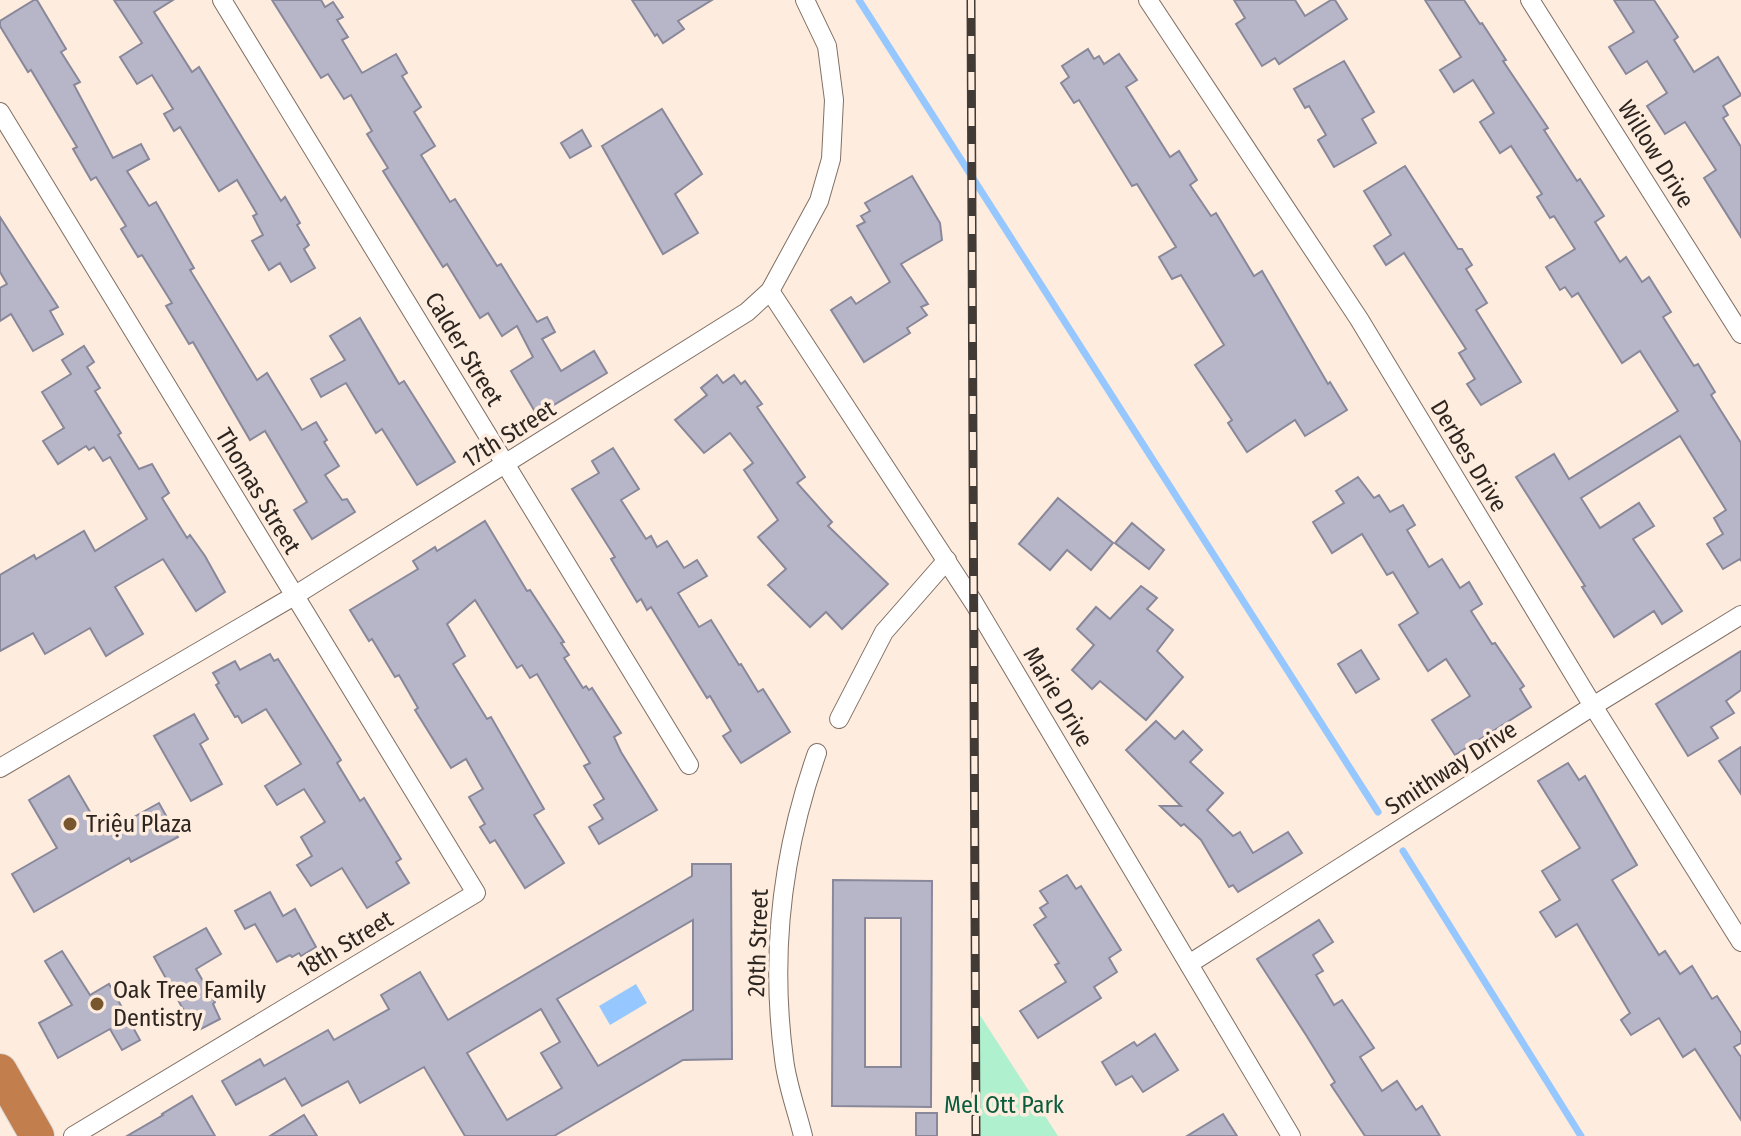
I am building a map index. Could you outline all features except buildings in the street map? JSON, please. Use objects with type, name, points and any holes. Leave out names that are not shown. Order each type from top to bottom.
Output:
[{"type":"highway","points":[[0,1071],[37,1136]]},
{"type":"street","name":"Calder Street","points":[[222,0],[689,765]]},
{"type":"street","name":"17th Street","points":[[0,768],[294,596],[747,312],[770,291],[819,201],[831,159],[834,100],[827,46],[805,0]]},
{"type":"street","name":"Derbes Drive","points":[[1148,0],[1359,319],[1593,706],[1741,942]]},
{"type":"street","name":"Willow Drive","points":[[1530,0],[1741,334]]},
{"type":"street","name":"Thomas Street","points":[[0,112],[476,893]]},
{"type":"street","name":"Marie Drive","points":[[770,291],[947,560],[1291,1136]]},
{"type":"street","points":[[839,719],[884,632],[947,560]]},
{"type":"street","name":"Smithway Drive","points":[[1189,964],[1741,615]]},
{"type":"street","name":"20th Street","points":[[803,1136],[785,1064],[777,974],[782,892],[795,821],[817,753]]},
{"type":"street","name":"18th Street","points":[[73,1136],[476,893]]},
{"type":"green space","name":"Mel Ott Park","points":[[976,1009],[1058,1136],[976,1136]]},
{"type":"water","points":[[636,984],[647,1003],[610,1025],[599,1006]]},
{"type":"waterway","points":[[859,0],[1378,812]]},
{"type":"waterway","points":[[1403,851],[1581,1136]]},
{"type":"railway","points":[[971,0],[976,1136]]},
{"type":"place","name":"Triệu Plaza","points":[[70,824]]},
{"type":"place","name":"Oak Tree Family Dentistry","points":[[97,1004]]}]
